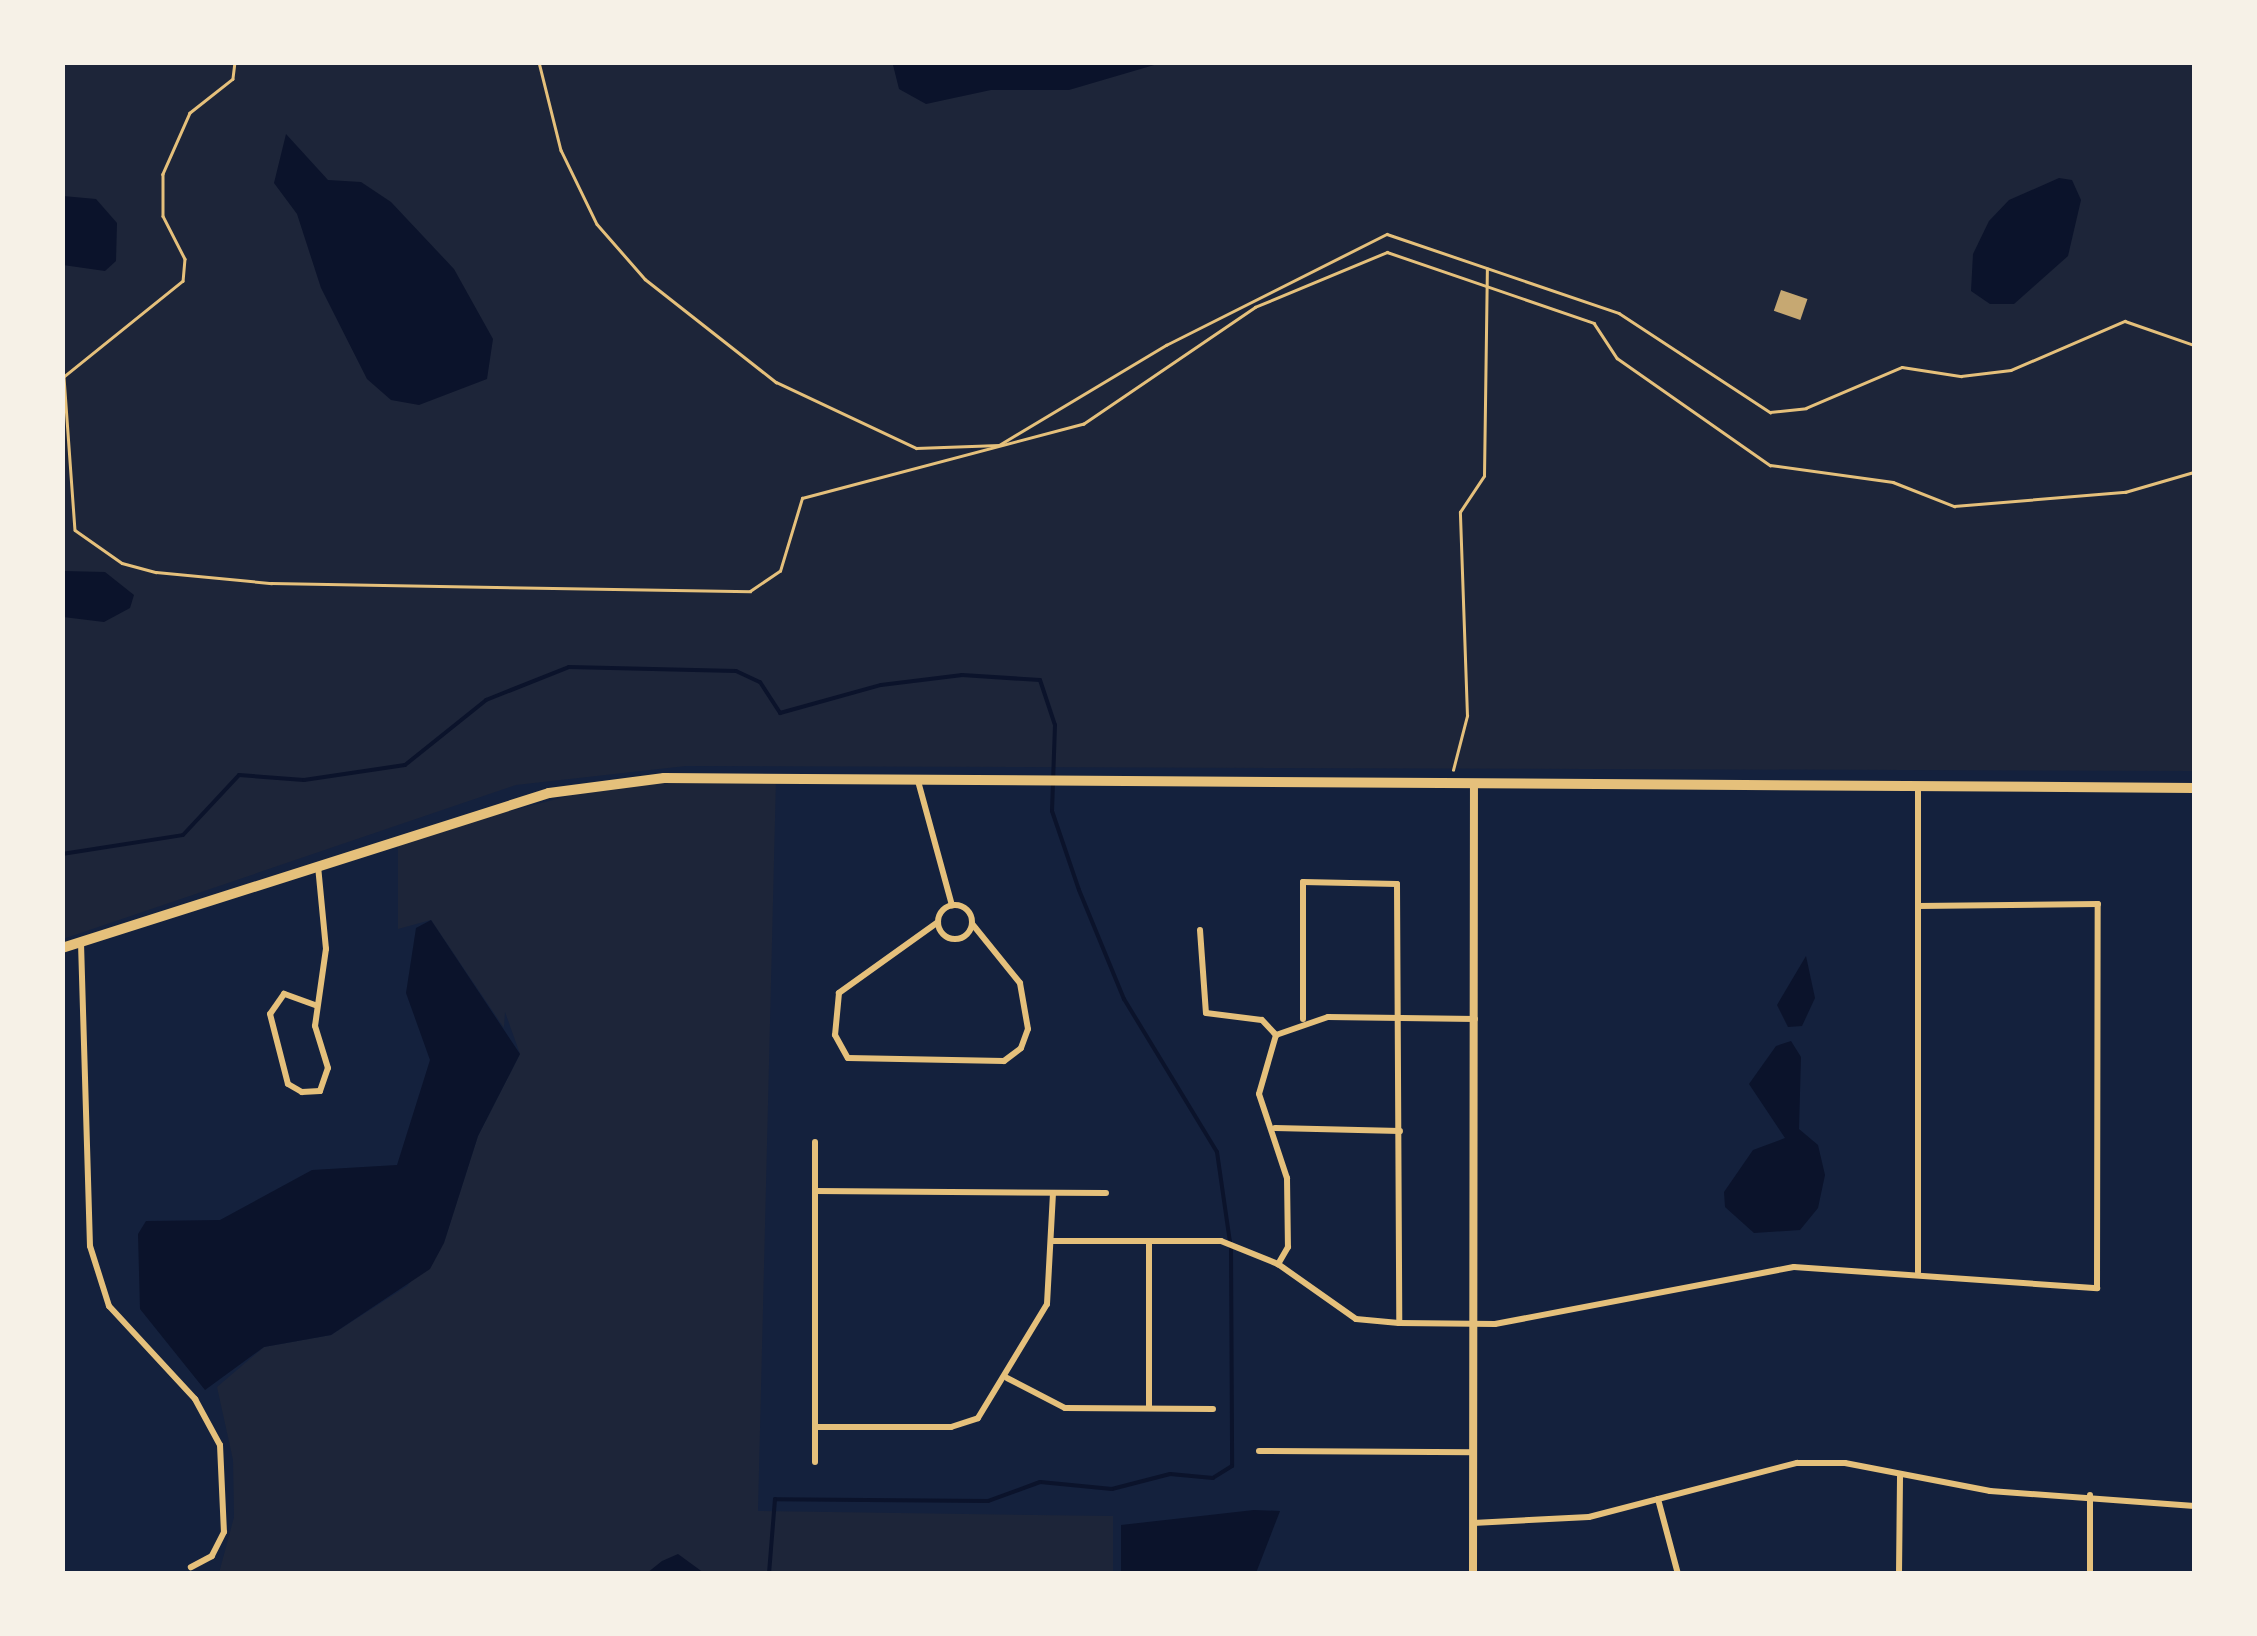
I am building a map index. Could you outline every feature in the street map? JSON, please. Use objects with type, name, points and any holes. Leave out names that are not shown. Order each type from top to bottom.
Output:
[{"type":"main road","points":[[62,948],[549,793],[664,778],[2191,788]]},
{"type":"street","points":[[918,780],[952,905]]},
{"type":"street","points":[[1473,1574],[1474,783]]},
{"type":"street","points":[[1918,785],[1918,1272]]},
{"type":"street","points":[[315,1005],[284,994],[270,1014],[288,1084],[302,1092],[326,1084],[315,1005],[326,949],[318,865]]},
{"type":"street","points":[[1303,1019],[1303,882],[1396,884],[1402,1020],[1400,1323]]},
{"type":"street","points":[[1052,1241],[1221,1241],[1278,1264],[1356,1319],[1400,1323],[1474,1322],[1776,1268],[1918,1272],[2097,1288],[2098,904],[1918,906]]},
{"type":"street","points":[[952,905],[968,910],[972,925],[1020,983],[1028,1029],[1022,1048],[1004,1061],[848,1058],[835,1035],[839,993],[938,922],[952,905]]},
{"type":"street","points":[[938,922],[956,940],[972,925]]},
{"type":"street","points":[[1200,930],[1206,1013],[1262,1020],[1276,1035]]},
{"type":"street","points":[[82,942],[90,1246],[109,1306],[195,1398],[220,1445],[224,1532],[212,1556],[191,1568]]},
{"type":"street","points":[[1278,1264],[1291,1219],[1274,1128],[1259,1094],[1276,1035],[1303,1019],[1475,1019]]},
{"type":"street","points":[[1274,1128],[1400,1130]]},
{"type":"street","points":[[815,1142],[816,1462]]},
{"type":"street","points":[[815,1191],[1106,1193]]},
{"type":"street","points":[[815,1427],[966,1425],[1007,1378],[1047,1304],[1053,1194]]},
{"type":"street","points":[[1148,1241],[1149,1406]]},
{"type":"street","points":[[1007,1378],[1066,1408],[1149,1406],[1212,1410]]},
{"type":"street","points":[[1259,1451],[1474,1452]]},
{"type":"street","points":[[1473,1523],[1589,1516],[1797,1463],[1900,1474],[1990,1491],[2090,1495],[2191,1506]]},
{"type":"street","points":[[1900,1474],[1900,1574]]},
{"type":"street","points":[[2090,1495],[2090,1574]]},
{"type":"street","points":[[1658,1499],[1678,1574]]},
{"type":"path","points":[[235,62],[232,79],[190,113],[163,174],[163,216],[185,260],[183,281],[64,378],[75,530],[92,548],[156,572],[271,584],[716,597],[780,571],[802,498],[1083,424],[1256,307],[1370,254],[1407,255],[1486,290],[1594,323],[1618,358],[1770,464],[1893,482],[1954,506],[2028,505],[2083,489],[2124,492],[2194,472]]},
{"type":"path","points":[[540,62],[561,150],[597,224],[645,279],[776,382],[882,437],[916,448],[989,448]]},
{"type":"path","points":[[967,457],[1369,237],[1405,236],[1619,313],[1770,412],[1806,408],[1902,367],[1962,376],[2010,370],[2125,321],[2194,346]]},
{"type":"path","points":[[1444,783],[1459,763],[1467,716],[1460,512],[1484,476],[1487,268]]},
{"type":"shaded area","points":[[62,63],[2194,63],[2194,771],[686,766],[516,785],[63,939]]},
{"type":"shaded area","points":[[1161,63],[1069,90],[991,90],[926,104],[899,89],[893,65]]},
{"type":"shaded area","points":[[286,134],[328,180],[361,182],[391,202],[454,269],[493,339],[487,379],[419,405],[391,400],[367,379],[321,288],[297,214],[274,183]]},
{"type":"shaded area","points":[[2059,178],[2072,180],[2081,200],[2068,256],[2014,304],[1990,304],[1971,291],[1973,254],[1989,221],[2009,200]]},
{"type":"shaded area","points":[[63,196],[96,199],[117,223],[116,261],[105,271],[63,265]]},
{"type":"shaded area","points":[[63,571],[105,572],[134,595],[130,608],[104,622],[63,617]]},
{"type":"shaded area","points":[[776,779],[758,1511],[1113,1516],[1113,1573],[219,1573],[234,1517],[233,1460],[217,1387],[264,1347],[331,1335],[407,1286],[444,1242],[478,1136],[520,1054],[505,1012],[504,1028],[431,920],[398,929],[398,840],[615,784]]},
{"type":"shaded area","points":[[431,920],[520,1054],[478,1136],[444,1243],[430,1269],[331,1335],[264,1347],[205,1390],[140,1309],[138,1234],[146,1221],[220,1220],[312,1170],[397,1165],[430,1060],[406,993],[416,928]]},
{"type":"shaded area","points":[[1806,956],[1815,998],[1802,1026],[1788,1027],[1777,1005]]},
{"type":"shaded area","points":[[1791,1041],[1801,1057],[1799,1129],[1818,1145],[1825,1175],[1818,1208],[1800,1230],[1754,1233],[1725,1207],[1724,1192],[1753,1150],[1785,1138],[1749,1084],[1776,1046]]},
{"type":"shaded area","points":[[1254,1510],[1280,1511],[1256,1573],[1121,1573],[1121,1525]]},
{"type":"shaded area","points":[[678,1554],[704,1573],[647,1573],[662,1561]]},
{"type":"building","points":[[1781,290],[1807,299],[1800,320],[1774,311]]},
{"type":"waterway","points":[[62,854],[183,835],[239,775],[304,780],[405,765],[486,700],[569,667],[736,671],[760,682],[780,713],[881,685],[962,675],[1040,680],[1055,725],[1052,811],[1079,890],[1124,999],[1217,1152],[1231,1249],[1232,1466],[1213,1478],[1170,1474],[1112,1489],[1040,1482],[988,1501],[775,1499],[769,1574]]}]
